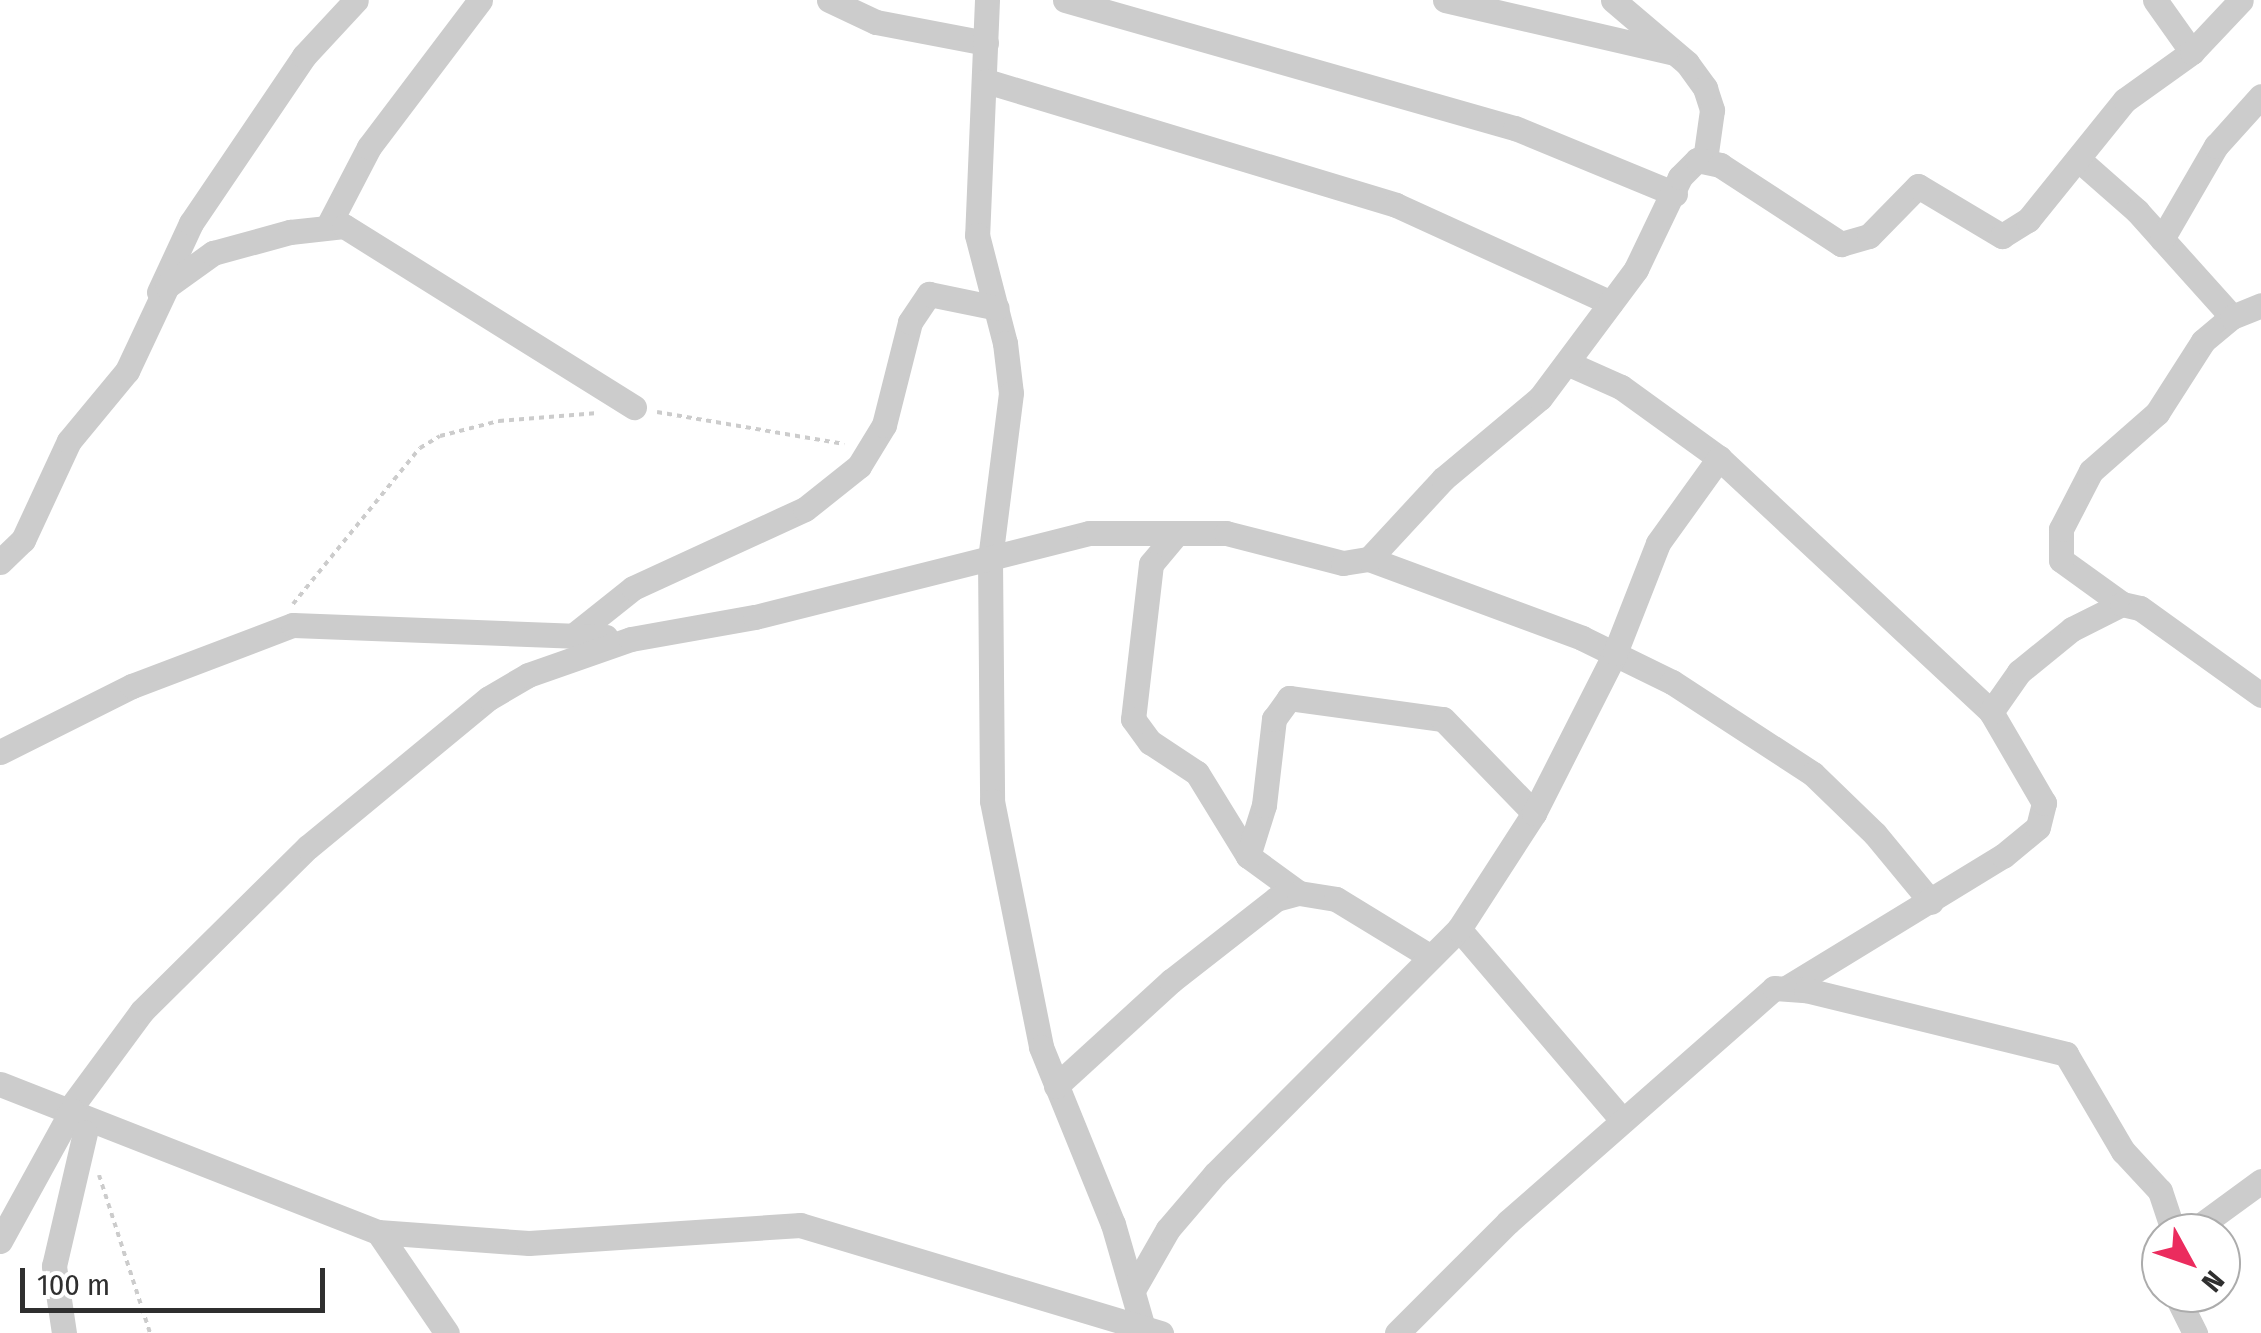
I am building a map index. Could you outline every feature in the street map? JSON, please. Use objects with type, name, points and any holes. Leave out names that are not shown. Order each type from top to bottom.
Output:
[{"type":"street","points":[[0,562],[23,540],[70,441],[128,370],[191,223],[304,56],[356,0]]},
{"type":"street","points":[[329,224],[369,147],[480,0]]},
{"type":"street","points":[[829,0],[876,22],[986,43]]},
{"type":"street","points":[[0,1084],[75,1117],[378,1232],[529,1243],[736,1224],[800,1225],[1141,1329],[1133,1290],[1056,1086],[1020,957],[992,801],[990,560],[1011,393],[996,308],[977,235],[987,0]]},
{"type":"street","points":[[1065,0],[1516,128],[1675,194]]},
{"type":"street","points":[[1445,0],[1674,52]]},
{"type":"street","points":[[1613,0],[1674,52],[1705,88],[1712,110],[1705,160]]},
{"type":"street","points":[[2155,0],[2192,52]]},
{"type":"street","points":[[1705,160],[1841,244],[1870,236],[1918,186],[1990,234],[2016,232],[2125,100],[2192,52],[2241,0]]},
{"type":"street","points":[[986,81],[1396,205],[1611,303]]},
{"type":"street","points":[[2162,239],[2216,146],[2261,96]]},
{"type":"street","points":[[2078,158],[2162,239],[2232,317]]},
{"type":"street","points":[[1369,559],[1443,479],[1518,423],[1611,303],[1688,166],[1705,160]]},
{"type":"street","points":[[158,297],[213,253],[329,224],[381,246],[634,407]]},
{"type":"street","points":[[574,635],[675,564],[805,510],[847,478],[873,446],[892,406],[918,304],[929,294],[996,308]]},
{"type":"street","points":[[2261,305],[2232,317],[2204,341],[2158,413],[2090,471],[2061,529],[2060,560],[2122,604],[2140,608],[2261,694]]},
{"type":"street","points":[[1396,1333],[1620,1119],[1686,1071],[1744,1008],[1788,987],[2003,856],[2044,816],[2044,802],[1991,712],[1718,458],[1621,387],[1567,363]]},
{"type":"street","points":[[1133,1290],[1168,1229],[1215,1174],[1459,929],[1534,813],[1615,653],[1658,543],[1718,458]]},
{"type":"street","points":[[0,1241],[142,1011],[308,847],[431,743],[528,675],[631,639],[756,618],[1089,532],[1226,533],[1343,564],[1369,559],[1615,653],[1704,702],[1814,774],[1875,834],[1930,902]]},
{"type":"street","points":[[1177,533],[1152,564],[1132,718],[1150,742],[1197,773],[1248,856],[1299,893]]},
{"type":"street","points":[[1991,712],[2042,651],[2122,604]]},
{"type":"street","points":[[0,752],[132,686],[271,631],[316,623],[631,639]]},
{"type":"street","points":[[1248,856],[1264,804],[1274,720],[1288,698],[1443,718],[1534,813]]},
{"type":"street","points":[[1056,1086],[1230,931],[1276,900],[1299,893],[1336,899],[1431,958]]},
{"type":"street","points":[[1459,929],[1620,1119]]},
{"type":"street","points":[[1788,987],[2066,1054],[2123,1152],[2160,1191],[2167,1213]]},
{"type":"street","points":[[64,1333],[54,1266],[75,1117]]},
{"type":"street","points":[[2217,1213],[2261,1181]]},
{"type":"street","points":[[378,1232],[445,1332]]},
{"type":"path","points":[[271,631],[420,448],[498,421],[634,407],[873,446]]},
{"type":"path","points":[[75,1117],[150,1333]]}]
